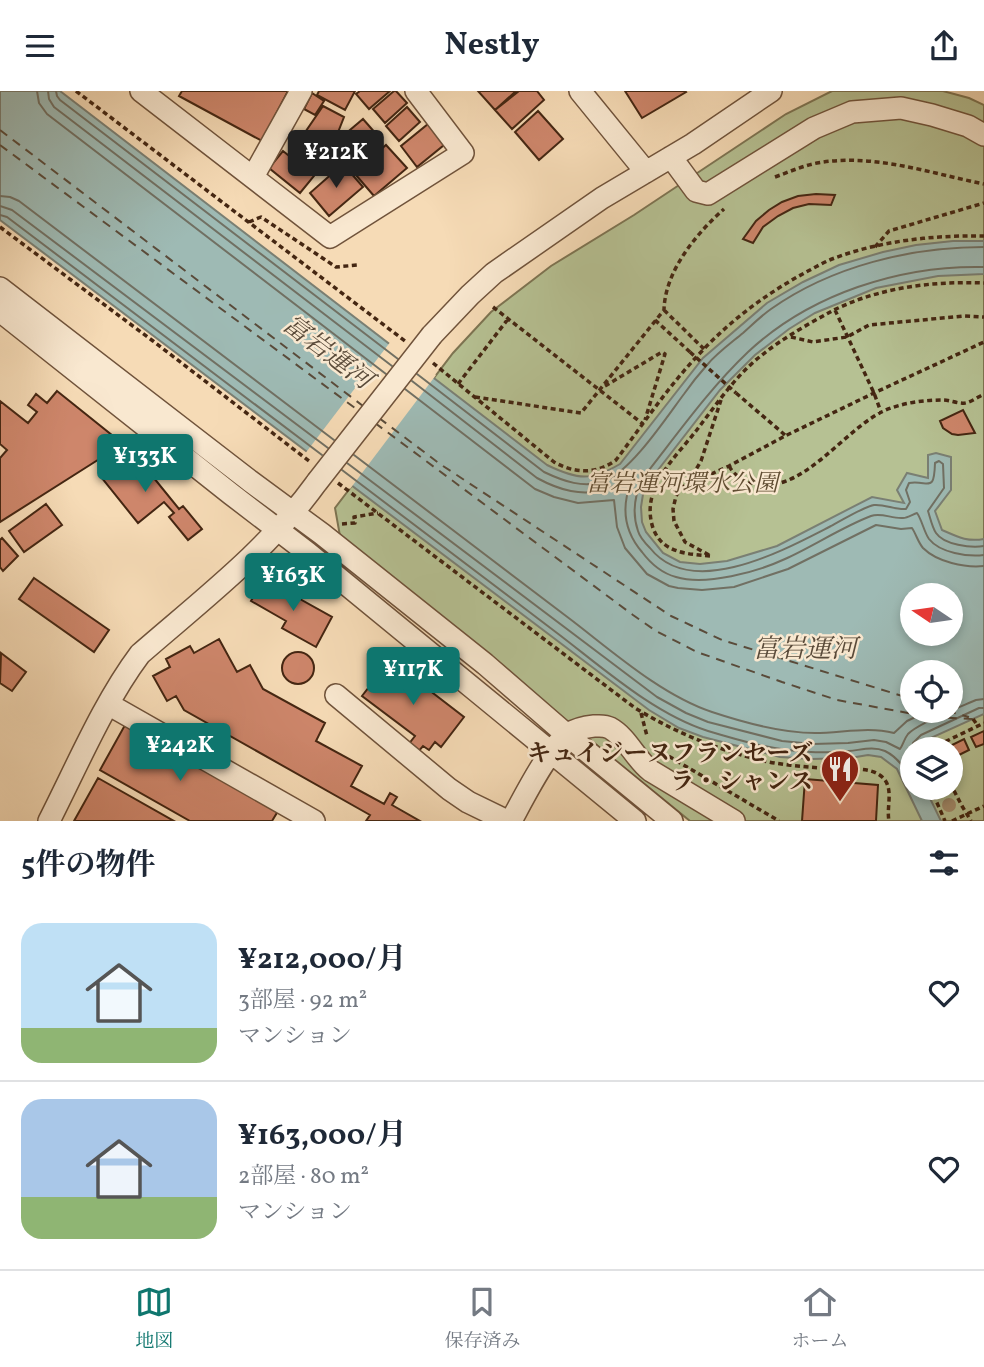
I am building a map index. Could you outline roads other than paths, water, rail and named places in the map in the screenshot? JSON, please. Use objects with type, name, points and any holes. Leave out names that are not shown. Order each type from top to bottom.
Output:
[{"type":"street","points":[[141,91],[167,99],[253,177],[330,237],[463,153],[416,91]]},
{"type":"street","points":[[253,177],[301,91]]},
{"type":"street","points":[[580,91],[646,172]]},
{"type":"street","points":[[49,821],[108,704],[140,654],[258,551],[294,513],[432,335],[470,295],[494,273],[602,198],[671,157],[771,91]]},
{"type":"street","points":[[671,157],[696,191],[708,194],[814,128],[852,112],[901,108],[968,126],[984,135]]},
{"type":"street","points":[[0,288],[322,534],[485,664],[672,821]]},
{"type":"street","points":[[0,311],[308,553],[635,821]]},
{"type":"street","points":[[336,695],[449,789],[468,802],[509,821],[552,752],[567,735],[583,727],[604,725],[626,742],[641,764],[734,821]]},
{"type":"street","points":[[108,704],[314,821]]},
{"type":"water","name":"富岩運河","points":[[0,91],[60,91],[547,465],[576,476],[592,476],[620,464],[703,358],[767,303],[803,282],[839,265],[883,252],[916,245],[984,241],[984,274],[938,276],[876,288],[815,313],[755,355],[720,390],[648,483],[641,507],[646,532],[663,553],[680,562],[700,564],[727,561],[777,546],[872,497],[904,503],[897,490],[907,473],[928,478],[928,455],[936,453],[951,457],[951,490],[935,511],[942,530],[967,539],[984,539],[984,714],[933,737],[900,737],[900,775],[897,769],[881,757],[780,757],[703,737],[679,728],[649,710],[0,220]]},
{"type":"water","name":"富岩運河","points":[[912,800],[931,800],[941,821],[922,821]]},
{"type":"place","name":"キュイジーヌフランセーズ ラ・シャンス","points":[[840,803]]},
{"type":"park label","name":"富岩運河環水公園","points":[[682,485]]}]
